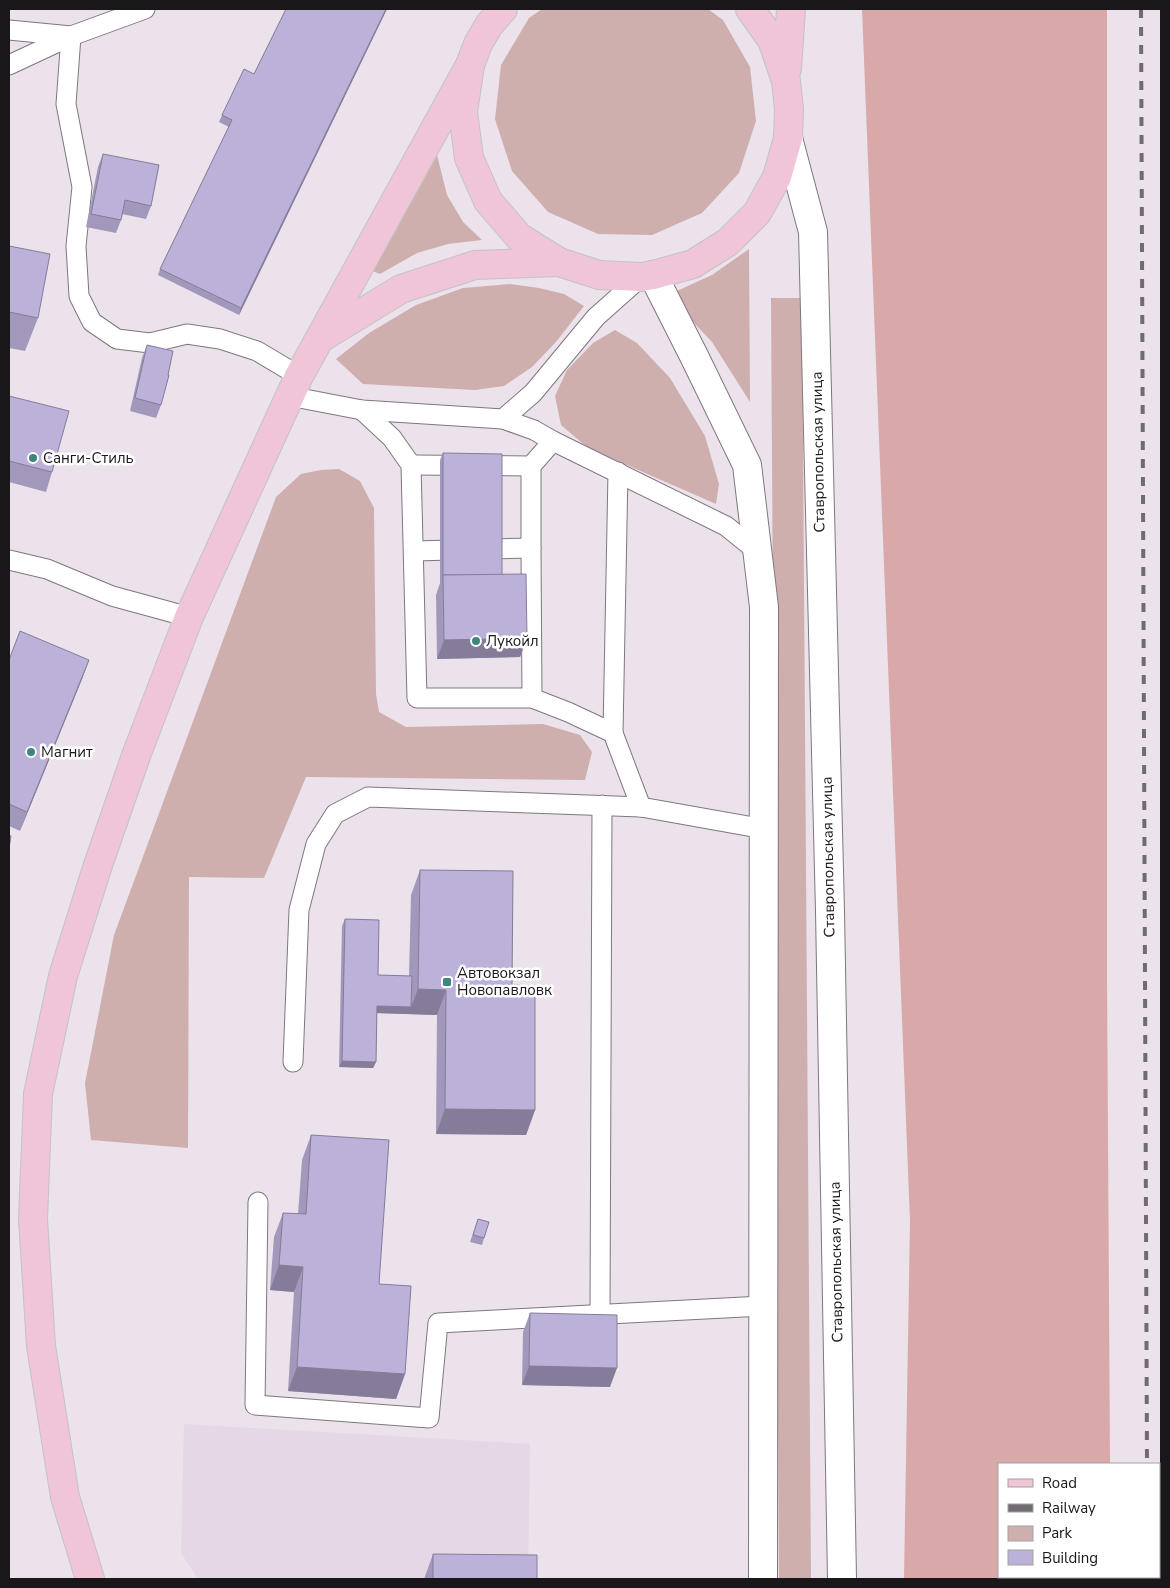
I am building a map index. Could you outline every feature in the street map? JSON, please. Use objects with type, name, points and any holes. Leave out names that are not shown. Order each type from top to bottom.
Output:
[{"type":"main road","points":[[750,9],[772,40],[786,80]]},
{"type":"main road","points":[[470,65],[463,112],[469,158],[488,201],[519,237],[559,262],[599,275],[647,276],[693,264],[728,242],[757,213],[777,177],[788,138],[789,109],[786,80],[791,9]]},
{"type":"main road","points":[[90,1579],[65,1497],[41,1346],[33,1219],[38,1094],[63,976],[97,868],[137,753],[189,617],[294,386],[470,65],[478,44],[496,14]]},
{"type":"main road","name":"Ставропольская улица","points":[[788,138],[813,232],[830,911],[842,1579]]},
{"type":"main road","points":[[320,338],[401,289],[474,265],[559,262]]},
{"type":"main road","points":[[647,276],[695,358],[747,465],[764,607],[763,1579]]},
{"type":"lane","points":[[9,65],[71,36],[145,9]]},
{"type":"lane","points":[[9,30],[71,36]]},
{"type":"lane","points":[[71,36],[66,104],[82,187],[76,246],[79,296],[92,322],[117,339],[150,343],[187,334],[220,339],[257,352],[294,386],[362,410],[503,419],[534,430],[726,526],[757,551]]},
{"type":"lane","points":[[503,419],[534,393],[596,317],[647,276]]},
{"type":"lane","points":[[362,410],[392,438],[411,465],[417,698],[532,698],[613,733]]},
{"type":"lane","points":[[532,698],[531,466],[553,441]]},
{"type":"lane","points":[[411,465],[531,466]]},
{"type":"lane","points":[[618,472],[613,733],[641,807]]},
{"type":"lane","points":[[414,551],[531,548]]},
{"type":"lane","points":[[9,560],[47,569],[112,596],[189,617]]},
{"type":"lane","points":[[293,1062],[299,910],[316,844],[335,814],[368,797],[641,807],[764,828]]},
{"type":"lane","points":[[600,1314],[602,805]]},
{"type":"lane","points":[[258,1202],[255,1405],[429,1418],[438,1323],[764,1306]]},
{"type":"shaded area","points":[[862,9],[1107,9],[1107,973],[1110,1463],[998,1463],[998,1578],[1111,1579],[904,1579],[910,1221]]},
{"type":"shaded area","points":[[184,1424],[530,1444],[528,1579],[198,1579],[181,1553]]},
{"type":"green space","points":[[542,9],[708,9],[723,20],[750,67],[756,121],[739,173],[702,213],[652,235],[598,234],[548,212],[512,171],[495,119],[501,65],[529,18]]},
{"type":"green space","points":[[437,155],[447,195],[463,222],[482,240],[448,244],[417,253],[380,274],[370,270]]},
{"type":"green space","points":[[749,249],[750,402],[712,342],[668,295],[712,275]]},
{"type":"green space","points":[[510,284],[564,294],[584,306],[556,342],[532,367],[504,386],[475,390],[363,384],[336,359],[369,333],[416,305],[463,288]]},
{"type":"green space","points":[[771,298],[802,298],[811,1579],[779,1579]]},
{"type":"green space","points":[[615,330],[637,343],[670,378],[705,436],[719,484],[716,504],[588,448],[561,425],[555,396],[567,370],[593,343]]},
{"type":"green space","points":[[339,469],[360,481],[374,508],[376,694],[379,712],[406,727],[543,724],[580,735],[592,752],[585,780],[306,777],[264,878],[189,877],[188,1148],[91,1140],[85,1083],[114,935],[276,497],[301,474]]},
{"type":"building","points":[[286,9],[386,9],[241,308],[160,269],[232,120],[222,115],[244,69],[254,74]]},
{"type":"building","points":[[103,154],[159,165],[151,206],[125,200],[121,220],[91,214]]},
{"type":"building","points":[[9,246],[50,254],[38,318],[9,312]]},
{"type":"building","points":[[147,345],[173,351],[161,405],[135,398]]},
{"type":"building","points":[[9,396],[69,411],[52,472],[9,461]]},
{"type":"building","points":[[443,453],[502,454],[502,575],[443,575]]},
{"type":"building","points":[[526,574],[527,638],[444,640],[443,575]]},
{"type":"building","name":"Магнит","points":[[20,631],[89,660],[27,812],[9,804],[9,660]]},
{"type":"building","points":[[420,870],[513,871],[512,985],[535,986],[535,1110],[445,1109],[446,990],[418,989]]},
{"type":"building","points":[[345,919],[379,920],[378,975],[412,976],[411,1007],[377,1006],[376,1062],[342,1061]]},
{"type":"building","points":[[311,1135],[389,1140],[379,1284],[411,1286],[405,1374],[297,1367],[303,1267],[279,1265],[283,1213],[306,1214]]},
{"type":"building","points":[[478,1219],[489,1222],[484,1238],[473,1235]]},
{"type":"building","points":[[530,1313],[617,1315],[617,1368],[529,1366]]},
{"type":"building","points":[[433,1554],[537,1555],[537,1579],[433,1579]]},
{"type":"railway","points":[[1141,9],[1147,1463]]},
{"type":"place","name":"Санги-Стиль","points":[[33,458]]},
{"type":"place","name":"Лукойл","points":[[476,641]]},
{"type":"place","name":"Магнит","points":[[31,752]]},
{"type":"place","name":"Автовокзал Новопавловк","points":[[447,982]]}]
